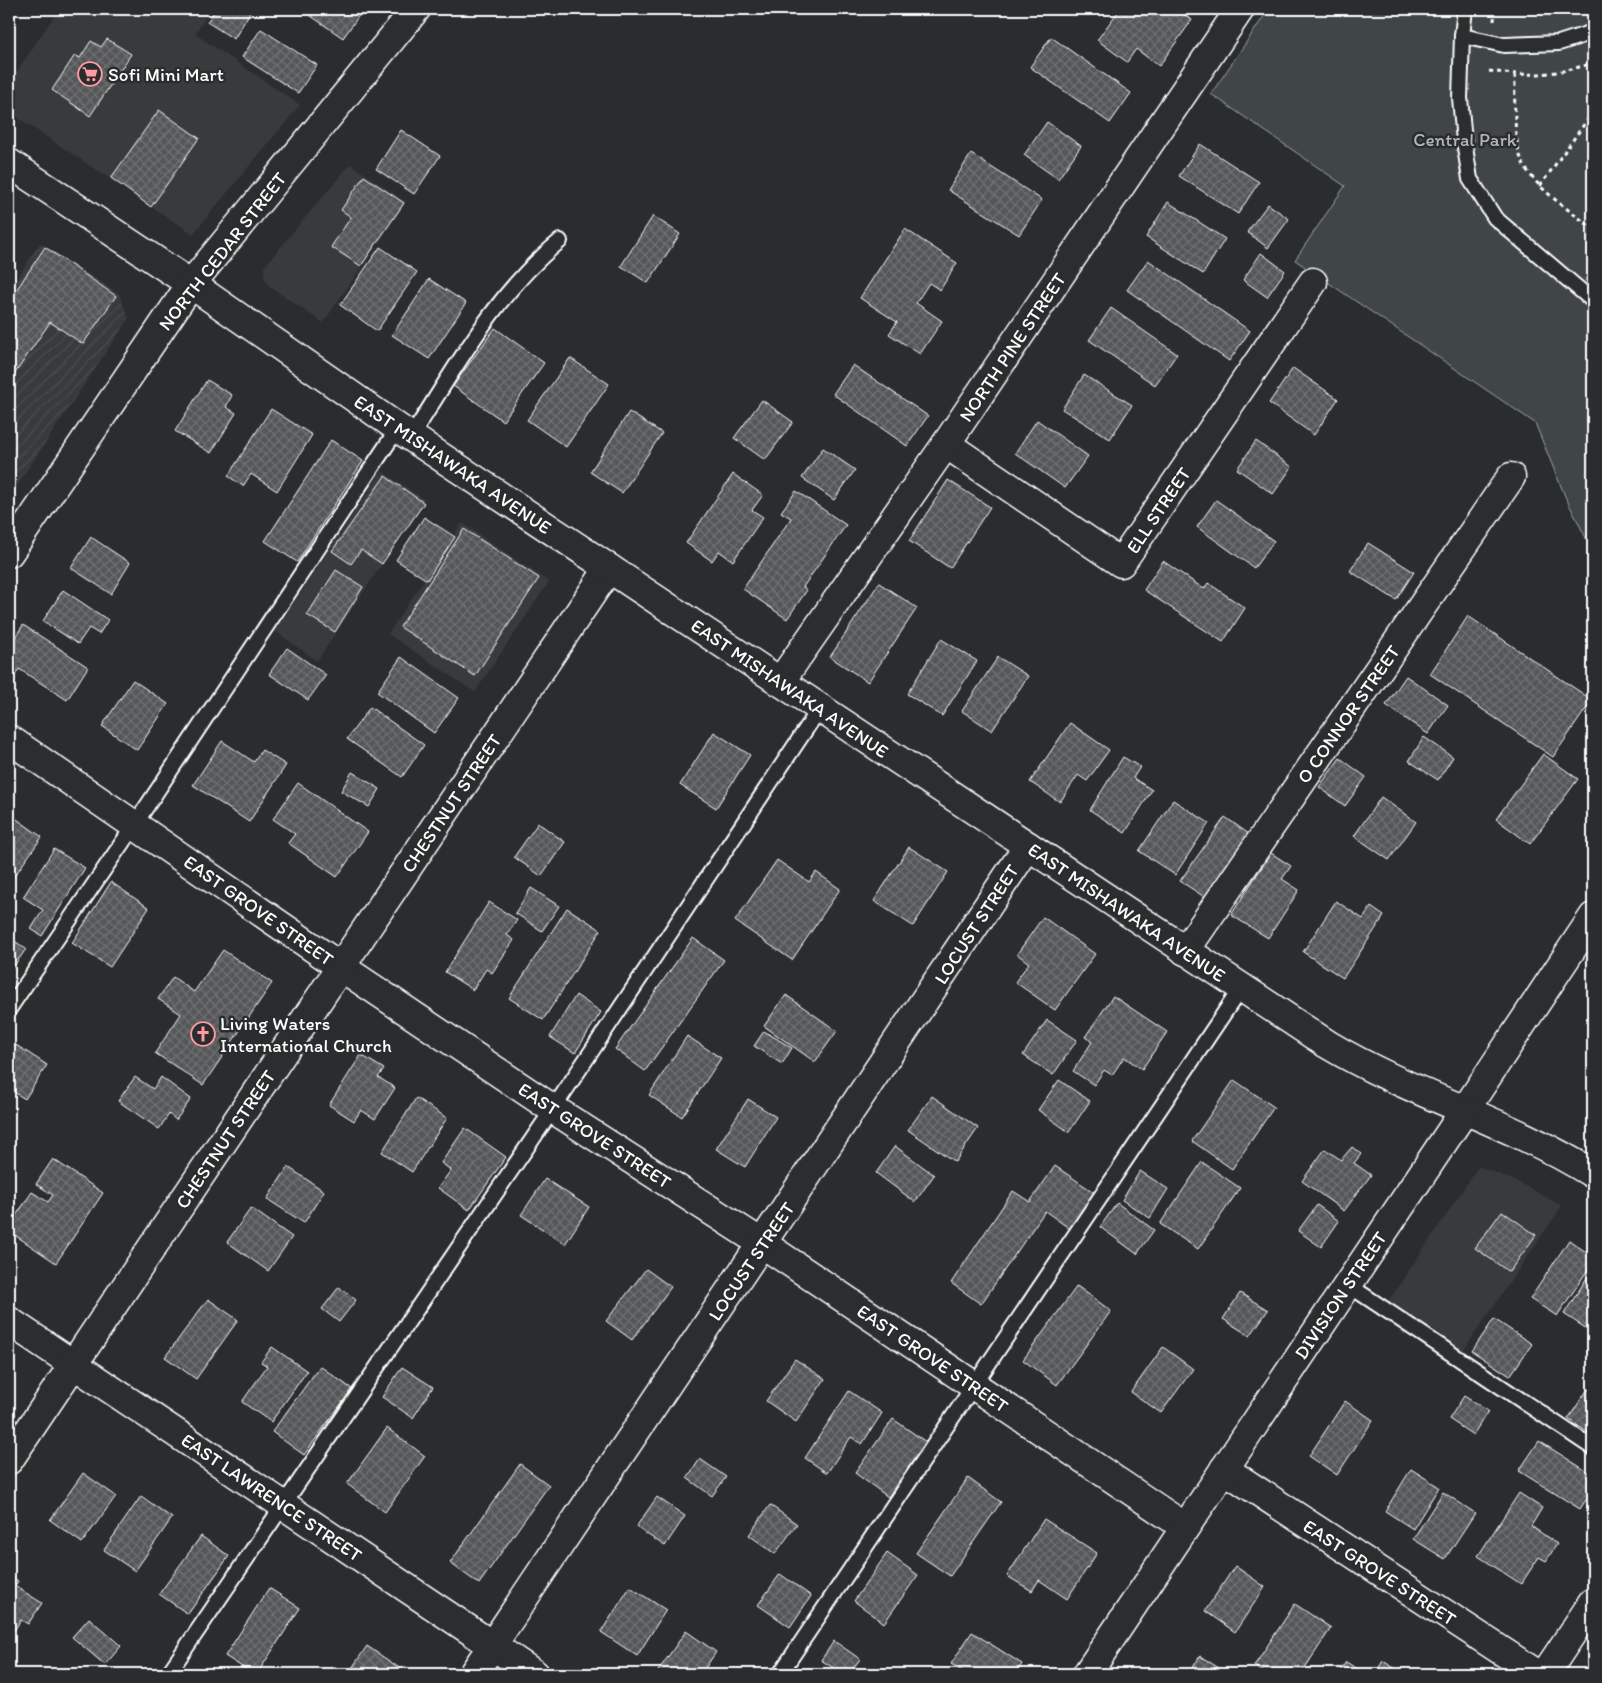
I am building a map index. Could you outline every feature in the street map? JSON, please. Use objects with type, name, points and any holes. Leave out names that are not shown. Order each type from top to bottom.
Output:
[{"type":"street","name":"NORTH CEDAR STREET","points":[[9,554],[191,284],[416,9]]},
{"type":"street","name":"NORTH PINE STREET","points":[[780,682],[946,444],[1240,9]]},
{"type":"street","name":"EAST MISHAWAKA AVENUE","points":[[9,163],[191,284],[405,433],[1327,1044],[1367,1068],[1544,1145],[1593,1174]]},
{"type":"street","name":"ELL STREET","points":[[946,444],[1121,563],[1313,282]]},
{"type":"street","name":"O CONNOR STREET","points":[[1185,951],[1511,477]]},
{"type":"street","name":"CHESTNUT STREET","points":[[9,1460],[609,568]]},
{"type":"street","name":"EAST GROVE STREET","points":[[9,738],[341,967],[553,1109],[763,1244],[1185,1527]]},
{"type":"street","name":"LOCUST STREET","points":[[473,1674],[1028,846]]},
{"type":"street","name":"DIVISION STREET","points":[[1095,1672],[1185,1527],[1593,917]]},
{"type":"street","name":"EAST LAWRENCE STREET","points":[[9,1321],[536,1674]]},
{"type":"street","name":"EAST GROVE STREET","points":[[1224,1469],[1537,1674]]},
{"type":"street","points":[[1545,1674],[1593,1602]]},
{"type":"lane","points":[[1465,9],[1460,98],[1470,180],[1495,218],[1593,301]]},
{"type":"lane","points":[[1462,36],[1498,44],[1532,44],[1559,42],[1593,32]]},
{"type":"lane","points":[[9,1009],[405,433],[490,317],[538,258],[560,241]]},
{"type":"lane","points":[[168,1674],[553,1109],[820,708]]},
{"type":"lane","points":[[780,1674],[972,1385],[1241,988]]},
{"type":"lane","points":[[1347,1284],[1593,1448]]},
{"type":"path","points":[[1494,21],[1495,9]]},
{"type":"path","points":[[1490,71],[1515,74],[1550,74],[1593,63]]},
{"type":"path","points":[[1515,74],[1518,140],[1524,165],[1540,186],[1593,229]]},
{"type":"path","points":[[1540,186],[1593,112]]},
{"type":"shaded area","points":[[59,9],[211,9],[195,34],[300,105],[193,234],[9,112],[9,83]]},
{"type":"shaded area","points":[[350,164],[406,202],[323,323],[269,286],[264,277],[264,267]]},
{"type":"shaded area","points":[[40,243],[119,294],[129,318],[9,497],[9,291]]},
{"type":"shaded area","points":[[382,471],[425,500],[317,661],[275,631]]},
{"type":"shaded area","points":[[462,523],[549,582],[475,692],[388,634]]},
{"type":"shaded area","points":[[1479,1166],[1520,1183],[1562,1206],[1461,1354],[1386,1305]]},
{"type":"green space","name":"Central Park","points":[[1269,9],[1593,9],[1593,552],[1565,496],[1535,423],[1295,260],[1345,186],[1211,94]]},
{"type":"building","points":[[216,9],[252,9],[234,39],[207,22]]},
{"type":"building","points":[[301,9],[351,9],[360,14],[343,38]]},
{"type":"building","points":[[1120,9],[1176,9],[1192,20],[1159,66],[1136,49],[1127,62],[1097,40]]},
{"type":"building","points":[[261,29],[317,65],[298,93],[242,57]]},
{"type":"building","points":[[1051,37],[1131,93],[1110,123],[1030,67]]},
{"type":"building","name":"Sofi Mini Mart","points":[[107,39],[131,54],[90,116],[52,90],[75,55],[80,58],[91,41],[101,47]]},
{"type":"building","points":[[159,110],[199,138],[151,207],[111,178]]},
{"type":"building","points":[[1047,122],[1081,146],[1058,179],[1024,155]]},
{"type":"building","points":[[401,130],[440,156],[414,194],[376,169]]},
{"type":"building","points":[[1200,144],[1259,182],[1238,214],[1179,176]]},
{"type":"building","points":[[971,154],[1042,200],[1019,235],[948,190]]},
{"type":"building","points":[[364,176],[404,203],[361,266],[331,247],[351,217],[341,210]]},
{"type":"building","points":[[1168,202],[1225,239],[1203,274],[1146,237]]},
{"type":"building","points":[[1268,204],[1289,219],[1268,248],[1247,232]]},
{"type":"building","points":[[653,216],[680,234],[648,283],[621,266]]},
{"type":"building","points":[[905,229],[957,263],[940,290],[929,283],[916,303],[942,321],[920,354],[889,334],[897,322],[860,298]]},
{"type":"building","points":[[45,247],[116,296],[83,344],[50,322],[9,382],[9,301]]},
{"type":"building","points":[[380,247],[417,272],[377,331],[340,305]]},
{"type":"building","points":[[1261,253],[1285,271],[1267,297],[1243,280]]},
{"type":"building","points":[[1148,260],[1250,331],[1229,361],[1127,290]]},
{"type":"building","points":[[429,279],[466,303],[429,359],[392,335]]},
{"type":"building","points":[[1111,308],[1177,354],[1155,385],[1089,340]]},
{"type":"building","points":[[495,328],[544,363],[503,421],[453,386]]},
{"type":"building","points":[[570,358],[609,384],[566,447],[527,420]]},
{"type":"building","points":[[853,365],[928,416],[907,446],[833,394]]},
{"type":"building","points":[[1293,368],[1338,399],[1314,435],[1269,403]]},
{"type":"building","points":[[1084,375],[1132,405],[1110,439],[1062,409]]},
{"type":"building","points":[[207,380],[232,395],[226,407],[236,413],[211,453],[175,431]]},
{"type":"building","points":[[762,400],[793,422],[765,460],[734,438]]},
{"type":"building","points":[[271,409],[312,435],[277,491],[251,474],[243,486],[228,476]]},
{"type":"building","points":[[629,412],[662,433],[622,493],[590,472]]},
{"type":"building","points":[[1037,420],[1088,456],[1065,488],[1015,453]]},
{"type":"building","points":[[331,440],[363,461],[297,562],[265,541]]},
{"type":"building","points":[[1256,441],[1292,467],[1273,494],[1237,469]]},
{"type":"building","points":[[823,448],[855,470],[834,500],[802,478]]},
{"type":"building","points":[[733,474],[763,495],[752,510],[763,517],[733,561],[719,551],[712,561],[686,543]]},
{"type":"building","points":[[385,476],[424,503],[382,564],[361,550],[351,564],[332,551]]},
{"type":"building","points":[[948,480],[990,507],[950,568],[909,541]]},
{"type":"building","points":[[796,491],[846,525],[803,587],[807,590],[787,619],[743,589],[791,518],[781,512]]},
{"type":"building","points":[[1216,500],[1274,541],[1254,568],[1197,527]]},
{"type":"building","points":[[424,517],[455,537],[427,580],[396,560]]},
{"type":"building","points":[[464,529],[539,578],[475,676],[400,627]]},
{"type":"building","points":[[91,537],[130,563],[111,594],[71,568]]},
{"type":"building","points":[[1368,543],[1414,572],[1396,600],[1350,571]]},
{"type":"building","points":[[1163,561],[1204,589],[1208,583],[1245,608],[1223,642],[1144,590]]},
{"type":"building","points":[[336,570],[363,587],[335,632],[307,615]]},
{"type":"building","points":[[879,583],[917,608],[868,682],[830,657]]},
{"type":"building","points":[[63,590],[108,620],[99,634],[89,628],[78,644],[43,621]]},
{"type":"building","points":[[1468,616],[1592,700],[1553,757],[1430,674]]},
{"type":"building","points":[[23,625],[88,667],[67,700],[19,669],[13,678],[9,676],[9,647]]},
{"type":"building","points":[[941,639],[977,661],[942,716],[907,694]]},
{"type":"building","points":[[287,648],[326,675],[308,700],[269,674]]},
{"type":"building","points":[[401,657],[459,698],[434,733],[377,692]]},
{"type":"building","points":[[998,657],[1028,676],[992,731],[962,711]]},
{"type":"building","points":[[1406,676],[1448,705],[1428,734],[1386,705]]},
{"type":"building","points":[[133,680],[168,704],[137,750],[102,726]]},
{"type":"building","points":[[370,707],[424,745],[402,777],[347,739]]},
{"type":"building","points":[[1070,723],[1109,750],[1087,781],[1078,775],[1060,802],[1030,782]]},
{"type":"building","points":[[714,732],[750,755],[716,808],[680,785]]},
{"type":"building","points":[[1424,737],[1453,757],[1438,780],[1409,761]]},
{"type":"building","points":[[222,741],[254,762],[262,750],[286,765],[249,822],[193,785]]},
{"type":"building","points":[[1543,754],[1578,779],[1530,844],[1496,819]]},
{"type":"building","points":[[1123,757],[1140,767],[1133,778],[1152,790],[1125,833],[1090,810]]},
{"type":"building","points":[[1340,758],[1366,777],[1345,806],[1319,787]]},
{"type":"building","points":[[352,772],[380,789],[369,807],[341,791]]},
{"type":"building","points":[[298,783],[368,832],[337,877],[288,843],[295,834],[273,819]]},
{"type":"building","points":[[1381,797],[1416,822],[1389,860],[1354,836]]},
{"type":"building","points":[[1173,800],[1209,823],[1175,875],[1139,851]]},
{"type":"building","points":[[14,817],[42,837],[13,878],[9,875],[9,825]]},
{"type":"building","points":[[1225,817],[1253,837],[1209,900],[1180,881]]},
{"type":"building","points":[[538,823],[565,842],[541,876],[514,857]]},
{"type":"building","points":[[909,847],[948,872],[913,926],[874,901]]},
{"type":"building","points":[[54,849],[85,868],[42,936],[31,929],[43,910],[23,897]]},
{"type":"building","points":[[1271,853],[1291,866],[1282,879],[1299,890],[1268,938],[1231,915]]},
{"type":"building","points":[[777,860],[809,882],[816,872],[840,889],[792,960],[735,921]]},
{"type":"building","points":[[111,882],[149,908],[110,967],[72,943]]},
{"type":"building","points":[[531,888],[559,906],[542,931],[515,913]]},
{"type":"building","points":[[1336,901],[1363,919],[1371,907],[1384,916],[1343,978],[1303,952]]},
{"type":"building","points":[[489,902],[517,920],[507,935],[514,940],[492,973],[486,969],[473,990],[445,972]]},
{"type":"building","points":[[567,908],[601,930],[543,1020],[509,998]]},
{"type":"building","points":[[1043,917],[1095,954],[1055,1010],[1015,982],[1029,963],[1017,954]]},
{"type":"building","points":[[9,937],[26,949],[9,973]]},
{"type":"building","points":[[693,938],[724,960],[645,1071],[615,1049]]},
{"type":"building","name":"Living Waters International Church","points":[[223,950],[272,983],[203,1085],[155,1053],[181,1014],[158,999],[173,977],[194,992]]},
{"type":"building","points":[[576,995],[601,1012],[575,1053],[550,1037]]},
{"type":"building","points":[[786,995],[837,1031],[815,1062],[764,1026]]},
{"type":"building","points":[[1113,996],[1167,1032],[1142,1069],[1124,1057],[1112,1075],[1104,1070],[1094,1085],[1073,1071],[1092,1042],[1085,1037]]},
{"type":"building","points":[[1047,1020],[1077,1040],[1053,1075],[1023,1055]]},
{"type":"building","points":[[764,1031],[792,1048],[782,1064],[754,1046]]},
{"type":"building","points":[[687,1036],[721,1058],[682,1117],[649,1095]]},
{"type":"building","points":[[16,1045],[47,1065],[25,1099],[9,1089],[9,1057]]},
{"type":"building","points":[[361,1055],[384,1069],[378,1077],[395,1088],[375,1119],[361,1110],[354,1121],[329,1105]]},
{"type":"building","points":[[135,1077],[153,1089],[161,1077],[191,1099],[176,1120],[169,1114],[159,1129],[118,1101]]},
{"type":"building","points":[[1059,1080],[1090,1101],[1069,1132],[1038,1110]]},
{"type":"building","points":[[1234,1080],[1274,1107],[1232,1169],[1192,1141]]},
{"type":"building","points":[[932,1096],[978,1128],[955,1162],[908,1130]]},
{"type":"building","points":[[416,1098],[447,1118],[412,1172],[382,1152]]},
{"type":"building","points":[[748,1099],[776,1117],[745,1167],[716,1149]]},
{"type":"building","points":[[465,1128],[506,1157],[469,1210],[438,1188],[451,1170],[441,1163]]},
{"type":"building","points":[[895,1146],[934,1175],[915,1202],[876,1173]]},
{"type":"building","points":[[1352,1147],[1361,1154],[1354,1163],[1371,1175],[1344,1211],[1302,1181],[1325,1149],[1341,1160]]},
{"type":"building","points":[[53,1159],[103,1193],[56,1263],[9,1231],[9,1226],[32,1192],[48,1202],[53,1195],[36,1184]]},
{"type":"building","points":[[1202,1162],[1240,1188],[1198,1249],[1160,1224]]},
{"type":"building","points":[[1055,1166],[1095,1193],[1070,1229],[1045,1211],[981,1304],[951,1283],[1013,1191],[1030,1202]]},
{"type":"building","points":[[288,1167],[324,1191],[304,1223],[267,1199]]},
{"type":"building","points":[[1140,1171],[1168,1189],[1150,1218],[1122,1200]]},
{"type":"building","points":[[545,1179],[589,1207],[565,1244],[521,1215]]},
{"type":"building","points":[[1117,1203],[1154,1230],[1137,1254],[1100,1227]]},
{"type":"building","points":[[1317,1205],[1339,1221],[1321,1247],[1298,1231]]},
{"type":"building","points":[[251,1208],[292,1237],[268,1271],[227,1242]]},
{"type":"building","points":[[1502,1211],[1536,1235],[1509,1272],[1475,1248]]},
{"type":"building","points":[[1569,1240],[1593,1257],[1593,1262],[1557,1316],[1530,1299]]},
{"type":"building","points":[[1593,1268],[1593,1333],[1564,1314]]},
{"type":"building","points":[[646,1269],[671,1287],[632,1340],[606,1321]]},
{"type":"building","points":[[1077,1286],[1111,1311],[1057,1385],[1023,1360]]},
{"type":"building","points":[[339,1287],[356,1300],[339,1322],[322,1309]]},
{"type":"building","points":[[1240,1293],[1268,1310],[1250,1336],[1223,1319]]},
{"type":"building","points":[[208,1299],[238,1320],[196,1379],[165,1357]]},
{"type":"building","points":[[1494,1319],[1532,1344],[1510,1376],[1472,1351]]},
{"type":"building","points":[[272,1347],[307,1371],[271,1422],[242,1402],[267,1366],[261,1362]]},
{"type":"building","points":[[1163,1347],[1193,1369],[1161,1413],[1131,1392]]},
{"type":"building","points":[[795,1359],[825,1379],[796,1422],[766,1401]]},
{"type":"building","points":[[320,1366],[352,1389],[304,1455],[272,1432]]},
{"type":"building","points":[[402,1367],[433,1387],[413,1418],[382,1397]]},
{"type":"building","points":[[1588,1389],[1593,1392],[1593,1436],[1568,1419]]},
{"type":"building","points":[[849,1391],[882,1413],[862,1444],[851,1437],[827,1473],[805,1458]]},
{"type":"building","points":[[1464,1396],[1488,1411],[1473,1435],[1449,1419]]},
{"type":"building","points":[[1345,1401],[1373,1420],[1337,1475],[1309,1456]]},
{"type":"building","points":[[893,1419],[926,1442],[888,1497],[855,1473]]},
{"type":"building","points":[[387,1428],[425,1456],[385,1512],[347,1484]]},
{"type":"building","points":[[1539,1441],[1593,1475],[1593,1489],[1580,1509],[1519,1471]]},
{"type":"building","points":[[700,1459],[726,1477],[712,1496],[687,1478]]},
{"type":"building","points":[[520,1464],[549,1485],[479,1584],[450,1563]]},
{"type":"building","points":[[1411,1469],[1439,1487],[1413,1529],[1385,1511]]},
{"type":"building","points":[[83,1473],[116,1496],[82,1543],[50,1520]]},
{"type":"building","points":[[968,1478],[1001,1502],[950,1576],[916,1553]]},
{"type":"building","points":[[1443,1492],[1475,1513],[1445,1559],[1413,1539]]},
{"type":"building","points":[[1519,1493],[1542,1508],[1531,1526],[1557,1544],[1546,1561],[1539,1557],[1521,1584],[1478,1556]]},
{"type":"building","points":[[141,1496],[172,1518],[135,1571],[104,1550]]},
{"type":"building","points":[[657,1497],[685,1516],[665,1546],[636,1527]]},
{"type":"building","points":[[770,1505],[797,1524],[775,1554],[749,1535]]},
{"type":"building","points":[[1044,1519],[1097,1553],[1067,1599],[1039,1580],[1032,1591],[1007,1576]]},
{"type":"building","points":[[201,1536],[229,1556],[188,1614],[159,1594]]},
{"type":"building","points":[[887,1553],[918,1575],[884,1623],[854,1601]]},
{"type":"building","points":[[1235,1566],[1265,1587],[1235,1632],[1205,1611]]},
{"type":"building","points":[[780,1574],[811,1596],[790,1627],[758,1605]]},
{"type":"building","points":[[9,1575],[18,1581],[15,1586],[42,1603],[28,1624],[21,1620],[9,1638]]},
{"type":"building","points":[[630,1587],[666,1610],[637,1656],[601,1632]]},
{"type":"building","points":[[269,1588],[300,1608],[257,1674],[253,1674],[225,1656]]},
{"type":"building","points":[[1295,1604],[1331,1628],[1301,1674],[1267,1674],[1254,1666]]},
{"type":"building","points":[[89,1618],[121,1646],[105,1665],[72,1637]]},
{"type":"building","points":[[686,1631],[716,1652],[701,1674],[656,1674]]},
{"type":"building","points":[[972,1632],[1022,1664],[1016,1674],[967,1674],[951,1664]]},
{"type":"building","points":[[834,1641],[860,1659],[849,1674],[843,1674],[821,1660]]},
{"type":"building","points":[[367,1646],[398,1667],[393,1674],[348,1674]]},
{"type":"building","points":[[1200,1656],[1222,1670],[1220,1674],[1189,1674]]},
{"type":"building","points":[[1383,1661],[1404,1674],[1375,1674]]},
{"type":"building","points":[[1346,1662],[1366,1674],[1338,1674]]},
{"type":"building","points":[[738,1669],[746,1674],[734,1674]]},
{"type":"place","name":"Sofi Mini Mart","points":[[90,74]]},
{"type":"place","name":"Living Waters International Church","points":[[203,1034]]}]
